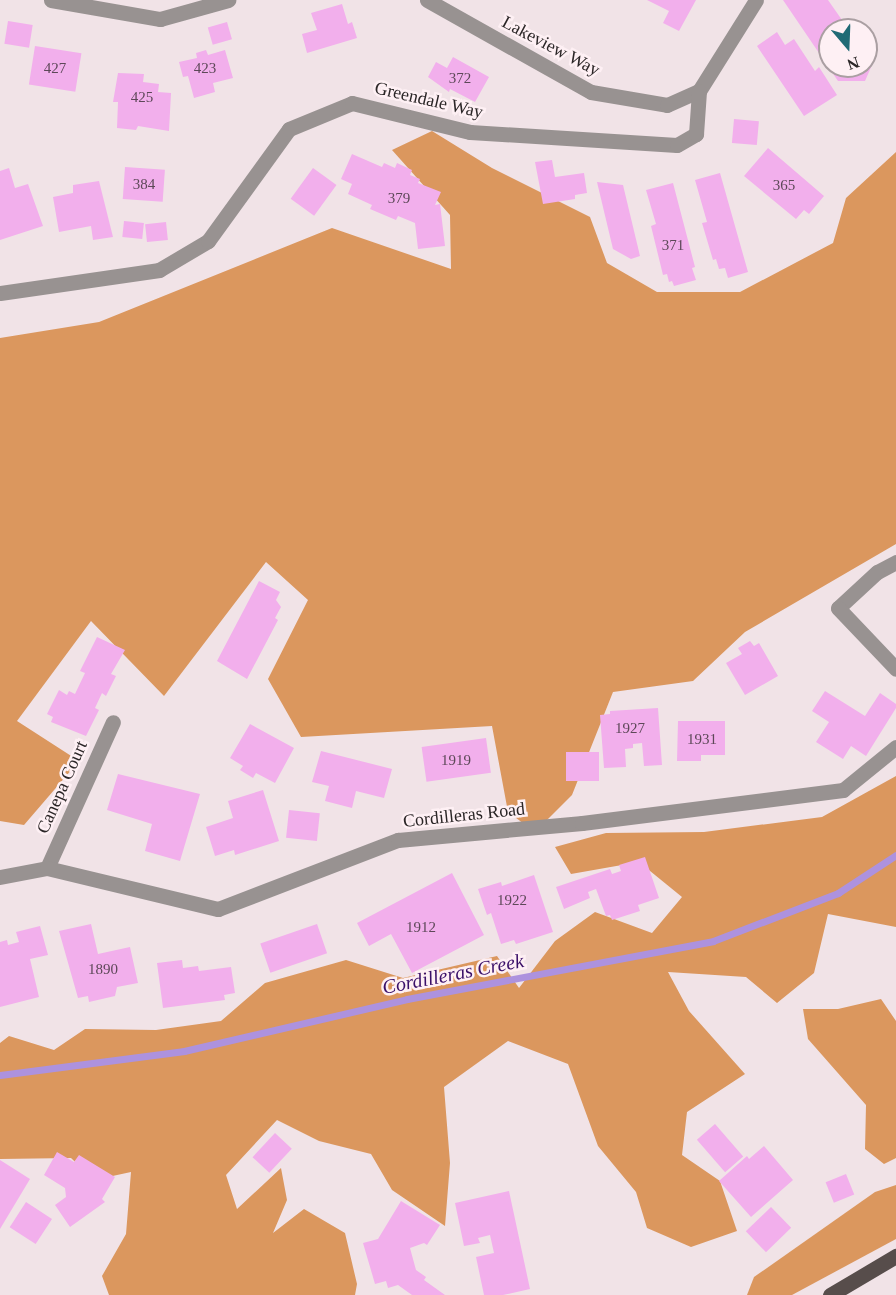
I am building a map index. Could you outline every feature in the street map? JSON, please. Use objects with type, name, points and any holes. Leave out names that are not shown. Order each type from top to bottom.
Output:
[{"type":"main road","points":[[831,1295],[896,1256]]},
{"type":"street","points":[[51,0],[160,19],[228,0]]},
{"type":"street","name":"Lakeview Way","points":[[427,0],[591,92],[667,105],[699,91]]},
{"type":"street","points":[[699,91],[756,0]]},
{"type":"street","name":"Greendale Way","points":[[0,293],[159,270],[208,241],[289,129],[352,103],[470,132],[677,145],[696,134],[699,91]]},
{"type":"street","points":[[896,562],[877,572],[838,608],[896,669]]},
{"type":"street","name":"Canepa Court","points":[[47,868],[113,722]]},
{"type":"street","name":"Cordilleras Road","points":[[0,877],[47,868],[218,909],[398,840],[582,823],[843,790],[896,747]]},
{"type":"shaded area","points":[[432,131],[492,168],[590,217],[607,263],[657,292],[740,292],[833,243],[846,198],[896,152],[896,544],[745,632],[693,681],[613,692],[572,795],[535,832],[508,812],[492,726],[301,737],[268,679],[308,600],[266,562],[164,696],[91,621],[17,721],[79,761],[24,825],[0,821],[0,338],[99,322],[332,228],[451,269],[450,215],[392,150]]},
{"type":"shaded area","points":[[896,776],[896,927],[828,914],[814,973],[777,1003],[746,977],[668,972],[689,1011],[745,1074],[687,1112],[682,1155],[720,1181],[737,1231],[691,1247],[647,1228],[636,1192],[598,1146],[568,1064],[508,1041],[444,1087],[450,1163],[445,1226],[392,1190],[371,1154],[319,1141],[277,1120],[226,1175],[237,1209],[281,1168],[287,1200],[273,1233],[304,1209],[345,1233],[357,1284],[355,1295],[109,1295],[102,1276],[126,1234],[131,1172],[94,1180],[71,1158],[0,1159],[0,1043],[9,1036],[54,1050],[85,1029],[156,1030],[221,1021],[265,983],[346,960],[403,978],[497,956],[519,988],[555,941],[595,912],[652,933],[682,897],[639,862],[571,874],[555,847],[606,833],[704,832],[822,817]]},
{"type":"shaded area","points":[[881,999],[896,1021],[896,1158],[884,1164],[865,1149],[866,1105],[808,1039],[803,1009],[838,1009]]},
{"type":"shaded area","points":[[896,1185],[896,1239],[792,1295],[747,1295],[754,1277],[875,1192]]},
{"type":"building","points":[[647,0],[696,0],[679,31],[663,23],[669,11]]},
{"type":"building","points":[[783,0],[828,0],[841,18],[818,18],[818,52]]},
{"type":"building","points":[[342,4],[348,24],[352,22],[357,38],[307,53],[302,34],[317,30],[311,13]]},
{"type":"building","points":[[8,21],[33,25],[29,48],[4,44]]},
{"type":"building","points":[[227,22],[232,39],[213,45],[208,28]]},
{"type":"building","points":[[777,32],[785,45],[794,39],[815,71],[818,68],[818,78],[826,78],[837,95],[804,116],[757,46]]},
{"type":"building","points":[[35,46],[81,53],[75,92],[29,85]]},
{"type":"building","points":[[206,50],[208,55],[225,50],[233,78],[213,83],[215,92],[194,98],[188,76],[183,77],[179,62],[197,58],[196,53]]},
{"type":"building","points":[[453,57],[489,77],[475,102],[450,89],[449,92],[428,77],[436,62],[447,68]]},
{"type":"building","points":[[118,73],[144,74],[143,82],[159,84],[158,92],[171,93],[169,131],[138,126],[136,130],[117,128],[118,102],[113,102]]},
{"type":"building","points":[[836,78],[866,78],[865,81],[838,81]]},
{"type":"building","points":[[734,119],[759,121],[757,145],[732,143]]},
{"type":"building","points":[[768,148],[824,196],[809,214],[804,210],[796,219],[744,176]]},
{"type":"building","points":[[352,154],[382,167],[384,163],[395,168],[397,163],[412,170],[410,175],[420,179],[418,183],[441,192],[435,205],[440,204],[445,246],[418,249],[415,223],[398,216],[396,220],[370,209],[372,205],[348,194],[352,184],[341,179]]},
{"type":"building","points":[[552,160],[555,177],[584,173],[587,193],[575,195],[575,199],[543,204],[535,162]]},
{"type":"building","points":[[125,167],[165,170],[163,202],[123,199]]},
{"type":"building","points":[[9,168],[15,188],[28,184],[43,226],[0,240],[0,171]]},
{"type":"building","points":[[313,168],[336,185],[314,216],[291,199]]},
{"type":"building","points":[[720,173],[748,272],[728,278],[725,268],[719,269],[716,259],[713,260],[702,223],[707,222],[695,180]]},
{"type":"building","points":[[99,181],[113,237],[93,240],[91,226],[59,232],[53,197],[73,193],[73,185]]},
{"type":"building","points":[[597,182],[623,185],[640,256],[631,259],[613,249]]},
{"type":"building","points":[[673,183],[695,267],[692,268],[696,280],[674,286],[672,281],[669,282],[667,274],[663,275],[651,226],[656,224],[646,190]]},
{"type":"building","points":[[124,221],[144,223],[142,239],[122,237]]},
{"type":"building","points":[[166,222],[168,240],[147,242],[145,224]]},
{"type":"building","points":[[259,581],[280,592],[276,600],[281,607],[275,618],[278,620],[247,679],[217,661]]},
{"type":"building","points":[[97,637],[125,650],[111,674],[116,676],[106,696],[102,693],[95,708],[99,710],[86,736],[51,722],[53,717],[47,714],[59,690],[67,695],[69,691],[75,694],[85,673],[80,671]]},
{"type":"building","points":[[750,641],[754,646],[759,643],[778,676],[745,695],[726,663],[742,654],[738,648]]},
{"type":"building","points":[[825,691],[865,716],[880,693],[896,704],[896,708],[866,756],[851,746],[843,759],[816,742],[829,722],[812,711]]},
{"type":"building","points":[[658,708],[662,765],[644,766],[642,743],[633,744],[633,748],[625,749],[626,767],[604,768],[600,715],[610,714],[610,711]]},
{"type":"building","points":[[678,721],[725,721],[725,755],[701,755],[701,761],[677,761]]},
{"type":"building","points":[[250,724],[294,748],[275,783],[256,773],[253,778],[240,770],[243,766],[230,758]]},
{"type":"building","points":[[486,738],[491,773],[427,782],[422,747]]},
{"type":"building","points":[[321,751],[392,769],[384,798],[356,791],[352,808],[325,801],[329,786],[312,782]]},
{"type":"building","points":[[566,752],[599,752],[599,781],[566,781]]},
{"type":"building","points":[[118,774],[200,794],[180,861],[145,851],[152,824],[107,810]]},
{"type":"building","points":[[263,790],[279,841],[235,855],[234,850],[215,856],[206,827],[233,818],[228,801]]},
{"type":"building","points":[[289,810],[320,813],[317,841],[286,838]]},
{"type":"building","points":[[645,857],[659,898],[638,905],[640,911],[612,920],[610,915],[606,916],[596,889],[588,892],[590,898],[564,909],[556,887],[610,869],[612,874],[621,871],[619,865]]},
{"type":"building","points":[[452,873],[484,935],[412,973],[391,934],[369,946],[357,923]]},
{"type":"building","points":[[534,875],[553,932],[516,944],[514,940],[501,944],[491,913],[487,915],[478,889],[501,882],[502,886]]},
{"type":"building","points":[[91,924],[98,954],[130,947],[138,983],[117,987],[115,996],[89,1002],[88,996],[78,998],[59,931]]},
{"type":"building","points":[[317,924],[327,953],[270,973],[260,944]]},
{"type":"building","points":[[40,926],[48,955],[30,959],[39,997],[0,1007],[0,942],[7,940],[8,945],[19,942],[16,932]]},
{"type":"building","points":[[182,960],[183,968],[198,966],[199,971],[231,967],[235,993],[224,995],[225,1000],[163,1008],[157,963]]},
{"type":"building","points":[[715,1124],[743,1156],[725,1172],[697,1140]]},
{"type":"building","points":[[275,1133],[292,1149],[269,1173],[252,1157]]},
{"type":"building","points":[[764,1146],[793,1180],[751,1217],[719,1181],[747,1156],[749,1159]]},
{"type":"building","points":[[57,1152],[74,1162],[79,1155],[115,1177],[102,1199],[105,1202],[70,1227],[55,1205],[66,1197],[65,1188],[44,1175]]},
{"type":"building","points":[[0,1160],[30,1179],[0,1229]]},
{"type":"building","points":[[846,1174],[854,1194],[834,1203],[826,1182]]},
{"type":"building","points":[[509,1191],[530,1289],[503,1295],[484,1295],[476,1257],[494,1253],[490,1235],[478,1238],[480,1243],[464,1246],[455,1203]]},
{"type":"building","points":[[401,1201],[440,1225],[427,1245],[424,1243],[410,1248],[416,1270],[426,1277],[424,1280],[445,1295],[412,1295],[398,1285],[388,1288],[386,1281],[375,1284],[363,1243],[378,1239]]},
{"type":"building","points":[[26,1202],[52,1219],[36,1244],[10,1227]]},
{"type":"building","points":[[771,1207],[791,1228],[766,1252],[746,1231]]},
{"type":"waterway","name":"Cordilleras Creek","points":[[0,1075],[184,1051],[407,999],[713,941],[838,893],[896,855]]}]
